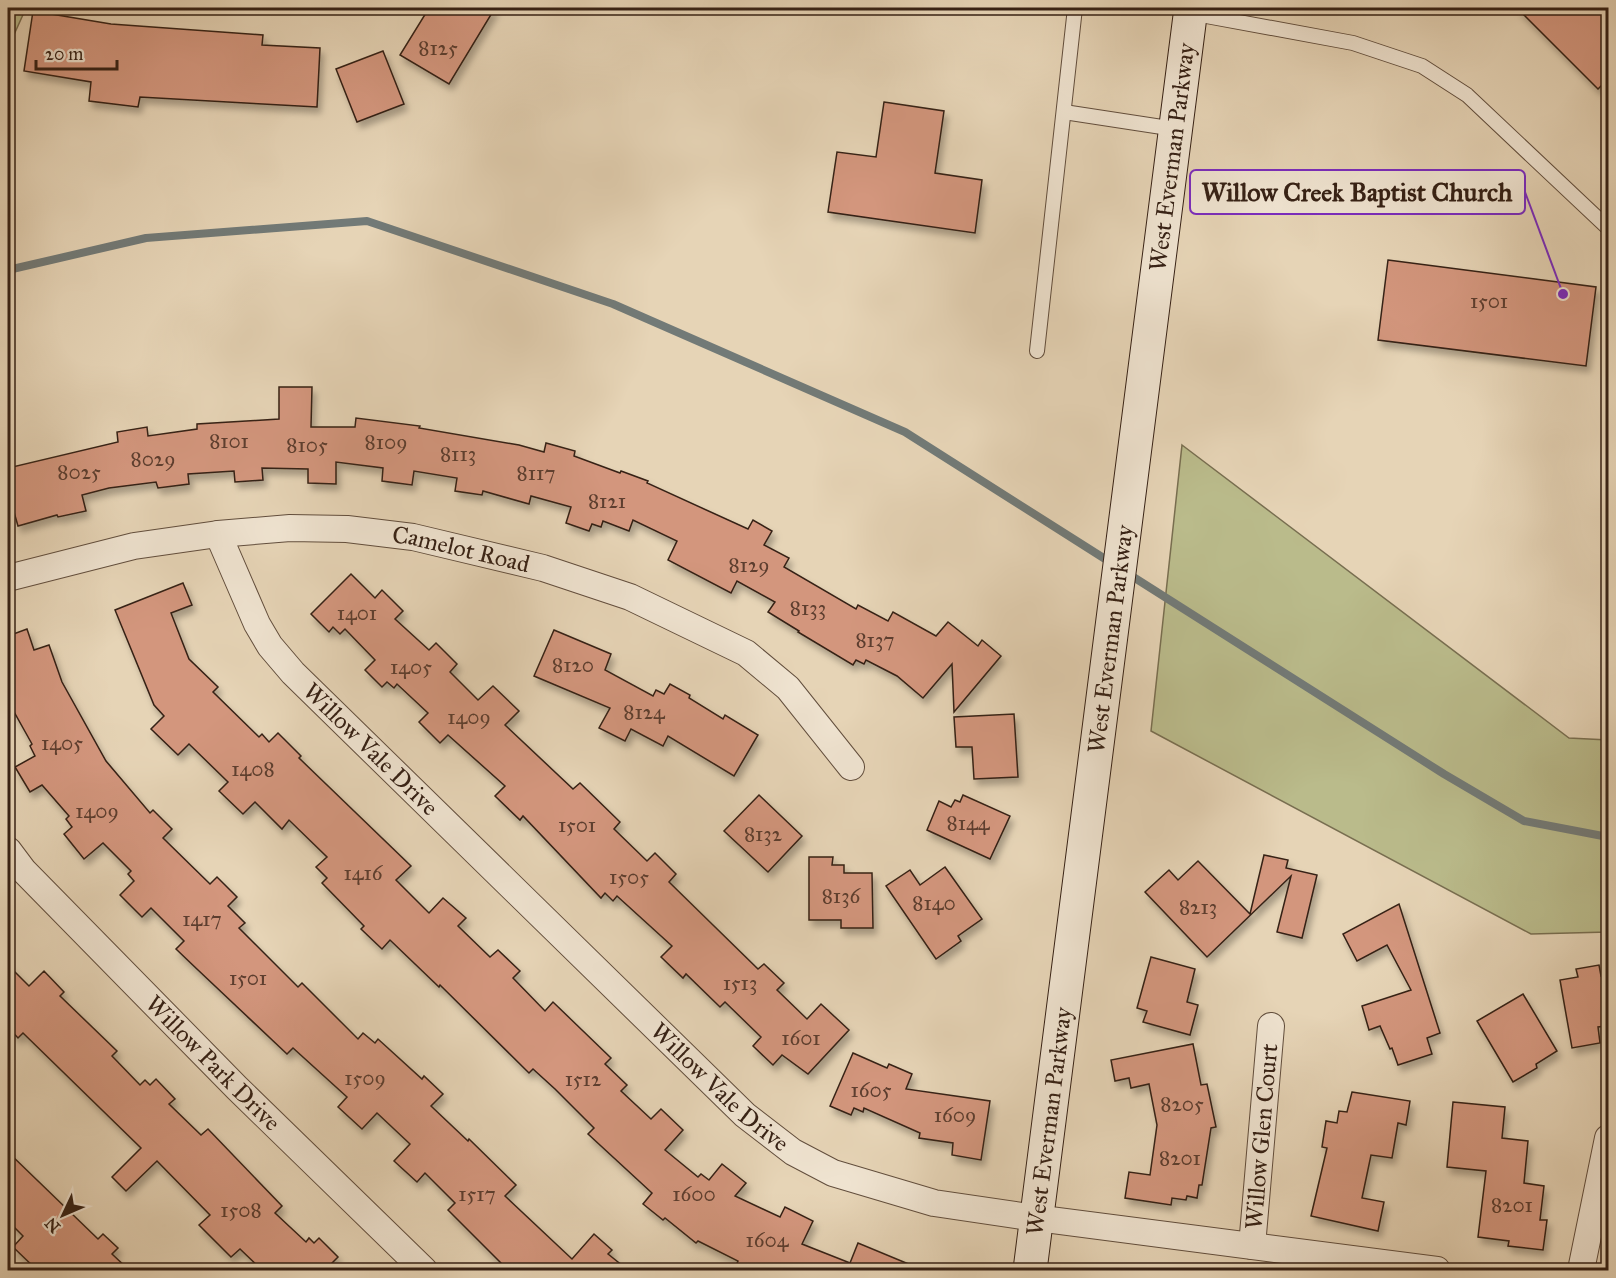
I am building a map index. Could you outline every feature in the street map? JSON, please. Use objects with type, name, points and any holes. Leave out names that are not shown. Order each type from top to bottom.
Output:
[{"type":"street","name":"West Everman Parkway","points":[[1030,1270],[1190,10]]},
{"type":"street","name":"Camelot Road","points":[[8,578],[134,546],[218,534],[290,528],[346,529],[413,537],[543,568],[630,597],[746,653],[788,688],[851,767]]},
{"type":"street","name":"Willow Vale Drive","points":[[218,534],[257,624],[270,646],[293,673],[746,1116],[793,1152],[833,1173],[934,1203],[1437,1270]]},
{"type":"street","name":"Willow Park Drive","points":[[8,850],[23,870],[237,1088],[424,1270]]},
{"type":"street","name":"Willow Glen Court","points":[[1252,1246],[1271,1026]]},
{"type":"street","points":[[1581,1270],[1608,1138]]},
{"type":"lane","points":[[1037,351],[1075,8]]},
{"type":"lane","points":[[1190,10],[1353,43],[1422,66],[1467,95],[1608,228]]},
{"type":"lane","points":[[1064,112],[1175,129]]},
{"type":"green space","points":[[8,8],[26,8],[8,48]]},
{"type":"green space","points":[[1182,445],[1569,738],[1608,740],[1608,932],[1531,934],[1151,731]]},
{"type":"building","points":[[429,8],[495,8],[449,84],[400,55]]},
{"type":"building","points":[[1517,8],[1608,8],[1608,79],[1598,89]]},
{"type":"building","points":[[33,11],[111,24],[263,35],[262,45],[320,48],[317,107],[140,97],[138,107],[89,101],[91,82],[24,71]]},
{"type":"building","points":[[383,51],[404,104],[357,122],[336,69]]},
{"type":"building","points":[[884,102],[944,111],[935,173],[982,180],[975,233],[828,212],[837,152],[876,157]]},
{"type":"building","points":[[1388,260],[1596,287],[1586,366],[1378,340]]},
{"type":"building","points":[[279,387],[312,387],[311,427],[355,427],[356,418],[420,426],[419,428],[519,445],[544,452],[546,443],[575,451],[574,456],[648,481],[647,483],[748,529],[753,520],[772,531],[764,545],[789,558],[784,567],[856,609],[858,605],[888,621],[893,612],[936,636],[948,622],[978,646],[982,640],[1001,656],[954,712],[952,664],[923,698],[897,676],[866,660],[864,664],[856,660],[853,665],[798,632],[768,612],[775,602],[737,581],[731,593],[668,560],[677,541],[633,520],[629,531],[603,521],[601,527],[592,524],[589,531],[566,523],[571,507],[531,496],[529,504],[483,491],[482,495],[455,491],[457,478],[414,471],[412,485],[382,481],[383,468],[336,462],[336,484],[308,483],[308,469],[262,468],[263,480],[235,482],[234,471],[188,474],[189,484],[158,488],[156,482],[109,488],[82,495],[86,511],[58,517],[57,515],[18,526],[14,512],[8,514],[8,468],[118,442],[117,432],[147,427],[148,436],[197,429],[197,424],[279,419]]},
{"type":"building","points":[[351,574],[375,598],[382,590],[403,611],[395,619],[429,650],[436,643],[457,664],[450,672],[478,700],[493,686],[519,711],[505,725],[573,789],[580,783],[620,822],[614,829],[647,861],[655,853],[676,874],[669,882],[758,969],[764,964],[784,983],[777,990],[807,1019],[821,1004],[849,1030],[808,1074],[782,1055],[773,1065],[753,1046],[761,1037],[725,1002],[720,1007],[686,974],[683,978],[661,957],[672,946],[617,896],[613,901],[605,893],[601,898],[523,816],[520,820],[495,796],[505,786],[448,735],[440,743],[419,722],[428,713],[397,684],[394,688],[387,682],[382,687],[365,670],[375,660],[345,629],[340,634],[333,627],[329,632],[311,614]]},
{"type":"building","points":[[183,583],[192,605],[171,613],[189,659],[218,687],[213,692],[259,737],[262,734],[269,742],[278,733],[301,756],[299,758],[411,866],[396,880],[429,913],[443,898],[466,918],[458,926],[490,957],[498,950],[520,971],[513,978],[545,1011],[553,1002],[611,1058],[605,1064],[627,1085],[621,1091],[651,1119],[661,1109],[683,1130],[665,1150],[698,1177],[701,1174],[709,1180],[722,1164],[746,1183],[735,1196],[780,1217],[785,1207],[813,1221],[802,1244],[850,1263],[858,1243],[923,1270],[734,1270],[738,1261],[698,1241],[696,1243],[643,1204],[652,1193],[588,1134],[594,1128],[555,1089],[533,1069],[529,1073],[440,985],[439,987],[390,940],[382,949],[361,929],[364,926],[322,883],[327,878],[316,867],[327,857],[289,820],[282,829],[255,802],[243,814],[219,791],[228,782],[189,744],[178,755],[151,729],[164,716],[154,705],[115,610]]},
{"type":"building","points":[[27,629],[34,650],[49,645],[62,682],[106,761],[150,813],[153,810],[172,829],[163,838],[210,884],[217,877],[237,897],[228,906],[245,923],[239,928],[298,987],[302,983],[358,1039],[363,1033],[375,1043],[378,1039],[422,1079],[424,1076],[443,1094],[431,1106],[516,1185],[505,1196],[572,1259],[594,1234],[612,1250],[608,1254],[628,1270],[508,1270],[448,1210],[455,1203],[425,1173],[417,1182],[394,1161],[410,1144],[377,1113],[362,1129],[338,1107],[347,1097],[293,1048],[287,1054],[176,949],[184,941],[151,908],[142,917],[120,895],[134,881],[128,874],[131,871],[103,843],[84,859],[64,834],[72,827],[66,819],[69,816],[42,785],[30,792],[15,767],[35,756],[30,746],[32,744],[8,701],[8,636]]},
{"type":"building","points":[[554,630],[611,654],[605,670],[653,696],[656,690],[664,694],[670,684],[690,695],[689,698],[723,719],[725,715],[758,735],[734,776],[668,736],[663,746],[631,729],[625,741],[599,728],[610,708],[534,676]]},
{"type":"building","points":[[1014,714],[1018,777],[974,779],[972,747],[956,747],[954,717]]},
{"type":"building","points":[[759,795],[802,836],[768,872],[724,831]]},
{"type":"building","points":[[963,795],[1010,816],[990,859],[927,830],[939,801],[951,807],[955,800],[960,802]]},
{"type":"building","points":[[1264,855],[1288,860],[1286,868],[1317,875],[1302,938],[1277,932],[1291,876],[1207,957],[1145,892],[1169,870],[1178,880],[1198,861],[1250,914]]},
{"type":"building","points":[[809,857],[833,857],[832,865],[844,865],[844,873],[872,873],[873,928],[841,928],[841,920],[809,920]]},
{"type":"building","points":[[945,867],[982,919],[958,936],[961,941],[936,959],[886,886],[910,870],[920,885]]},
{"type":"building","points":[[1399,904],[1440,1033],[1427,1038],[1432,1054],[1398,1065],[1380,1026],[1369,1030],[1362,1006],[1411,990],[1387,945],[1357,961],[1343,934]]},
{"type":"building","points":[[1151,957],[1195,969],[1187,1002],[1198,1005],[1190,1035],[1143,1022],[1147,1011],[1137,1008]]},
{"type":"building","points":[[8,965],[29,986],[44,971],[64,992],[60,996],[117,1051],[112,1056],[140,1085],[145,1080],[150,1085],[156,1079],[175,1099],[169,1104],[201,1135],[208,1129],[282,1206],[275,1213],[306,1242],[309,1238],[314,1243],[319,1238],[338,1257],[325,1270],[262,1270],[240,1249],[231,1257],[199,1225],[210,1215],[157,1161],[126,1191],[112,1177],[141,1148],[23,1033],[18,1038],[8,1027]]},
{"type":"building","points":[[1599,965],[1601,976],[1608,974],[1608,1010],[1603,1011],[1606,1026],[1598,1027],[1600,1043],[1572,1048],[1560,980],[1578,977],[1576,969]]},
{"type":"building","points":[[1523,994],[1557,1051],[1536,1064],[1537,1068],[1513,1082],[1477,1021]]},
{"type":"building","points":[[1193,1044],[1201,1085],[1207,1084],[1216,1127],[1211,1128],[1202,1185],[1199,1185],[1197,1198],[1187,1196],[1186,1200],[1172,1198],[1171,1205],[1125,1198],[1129,1172],[1150,1175],[1157,1125],[1149,1084],[1131,1088],[1129,1078],[1115,1081],[1111,1060]]},
{"type":"building","points":[[853,1053],[887,1068],[889,1064],[912,1074],[906,1089],[990,1101],[981,1160],[952,1155],[953,1143],[919,1138],[920,1133],[864,1108],[863,1112],[854,1108],[851,1115],[830,1106]]},
{"type":"building","points":[[1352,1092],[1410,1101],[1406,1125],[1398,1123],[1392,1158],[1371,1155],[1362,1198],[1384,1202],[1378,1231],[1311,1216],[1327,1148],[1322,1147],[1326,1121],[1337,1123],[1339,1111],[1347,1112]]},
{"type":"building","points":[[1453,1102],[1505,1107],[1502,1138],[1528,1141],[1524,1183],[1544,1186],[1540,1220],[1547,1220],[1543,1250],[1508,1246],[1509,1241],[1478,1237],[1486,1171],[1447,1167]]},
{"type":"building","points":[[8,1152],[98,1239],[103,1234],[118,1248],[112,1254],[129,1270],[37,1270],[13,1247],[23,1236],[8,1221]]},
{"type":"waterway","points":[[8,270],[146,238],[367,221],[613,304],[905,432],[1113,564]]},
{"type":"waterway","points":[[1127,573],[1444,774],[1524,821],[1608,837]]},
{"type":"place","name":"Willow Creek Baptist Church","points":[[1563,294]]}]
